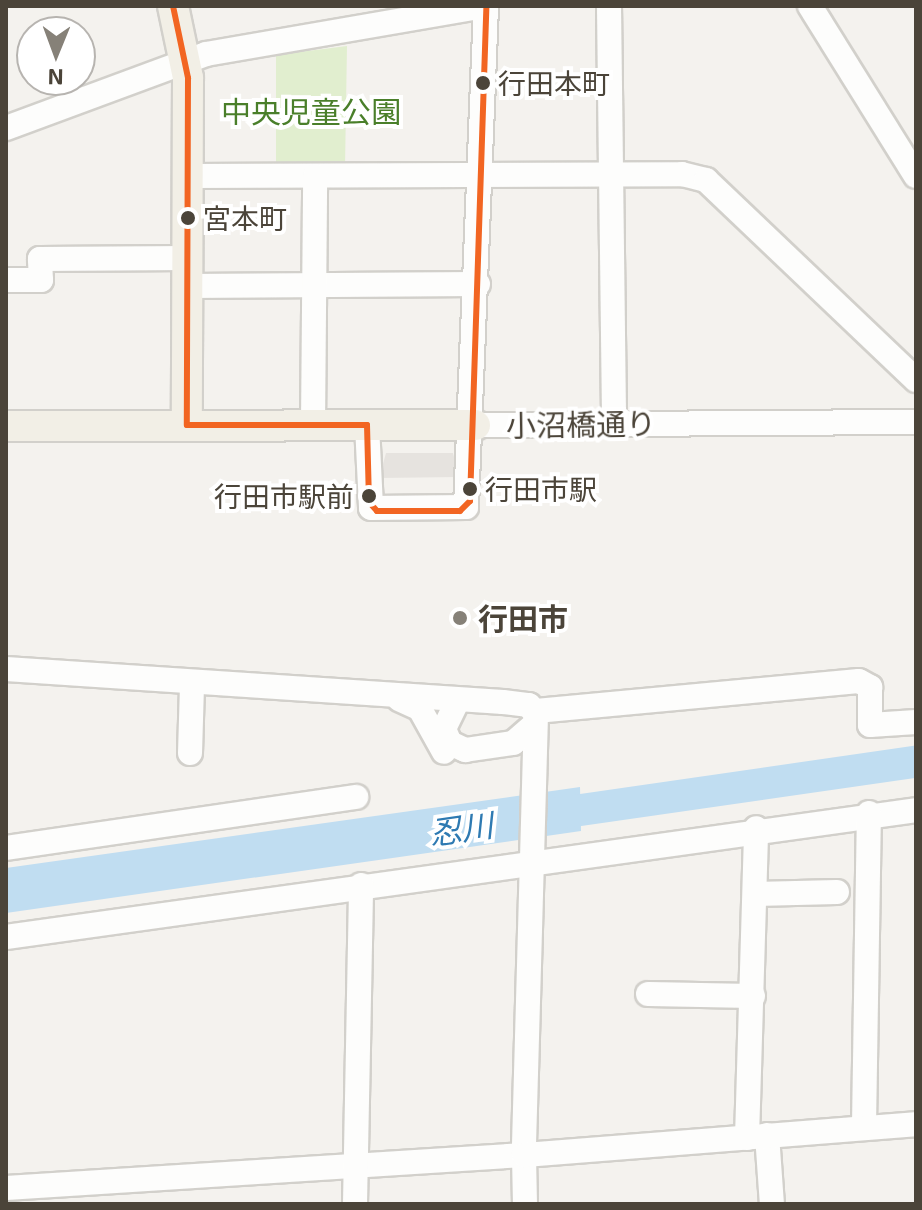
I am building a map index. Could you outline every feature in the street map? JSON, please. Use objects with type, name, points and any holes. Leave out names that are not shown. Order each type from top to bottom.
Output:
[{"type":"main road","points":[[173,6],[187,61],[187,425]]},
{"type":"main road","name":"小沼橋通り","points":[[6,426],[475,425]]},
{"type":"street","points":[[6,128],[187,61],[486,6],[479,175],[475,425],[466,507],[377,511],[369,502],[367,425]]},
{"type":"street","points":[[609,6],[614,424]]},
{"type":"street","points":[[810,6],[916,176]]},
{"type":"street","points":[[188,176],[611,174],[706,180],[916,380]]},
{"type":"street","points":[[313,425],[315,176]]},
{"type":"street","points":[[6,280],[41,280],[40,259],[315,284],[478,284]]},
{"type":"street","name":"小沼橋通り","points":[[475,425],[916,422]]},
{"type":"street","points":[[6,669],[457,702],[535,717],[859,681],[870,687],[870,725],[916,722]]},
{"type":"street","points":[[190,753],[192,684]]},
{"type":"street","points":[[399,699],[420,709],[448,755],[519,740],[535,717]]},
{"type":"street","points":[[457,702],[448,710],[446,738],[487,749],[516,751],[530,772]]},
{"type":"street","points":[[525,1204],[530,772],[535,717]]},
{"type":"street","points":[[6,848],[356,797]]},
{"type":"street","points":[[6,937],[530,859],[869,813],[916,810]]},
{"type":"street","points":[[864,1126],[869,813]]},
{"type":"street","points":[[756,828],[753,996],[757,1136],[772,1204]]},
{"type":"street","points":[[355,1204],[361,885]]},
{"type":"street","points":[[755,894],[837,892]]},
{"type":"street","points":[[648,994],[753,996]]},
{"type":"street","points":[[6,1188],[524,1155],[916,1124]]},
{"type":"green space","name":"中央児童公園","points":[[347,46],[345,168],[276,169],[276,55]]},
{"type":"shaded area","points":[[386,453],[453,453],[459,477],[379,478]]},
{"type":"water","points":[[580,787],[581,831],[6,913],[6,868]]},
{"type":"waterway","name":"忍川","points":[[539,816],[916,762]]},
{"type":"transit line","points":[[173,6],[188,78],[187,425],[367,425],[369,502],[377,511],[460,511],[470,501],[486,6]]},
{"type":"place","name":"行田本町","points":[[483,83]]},
{"type":"place","name":"宮本町","points":[[188,218]]},
{"type":"place","name":"行田市駅","points":[[470,489]]},
{"type":"place","name":"行田市駅前","points":[[369,496]]},
{"type":"place","name":"行田市","points":[[460,618]]}]
